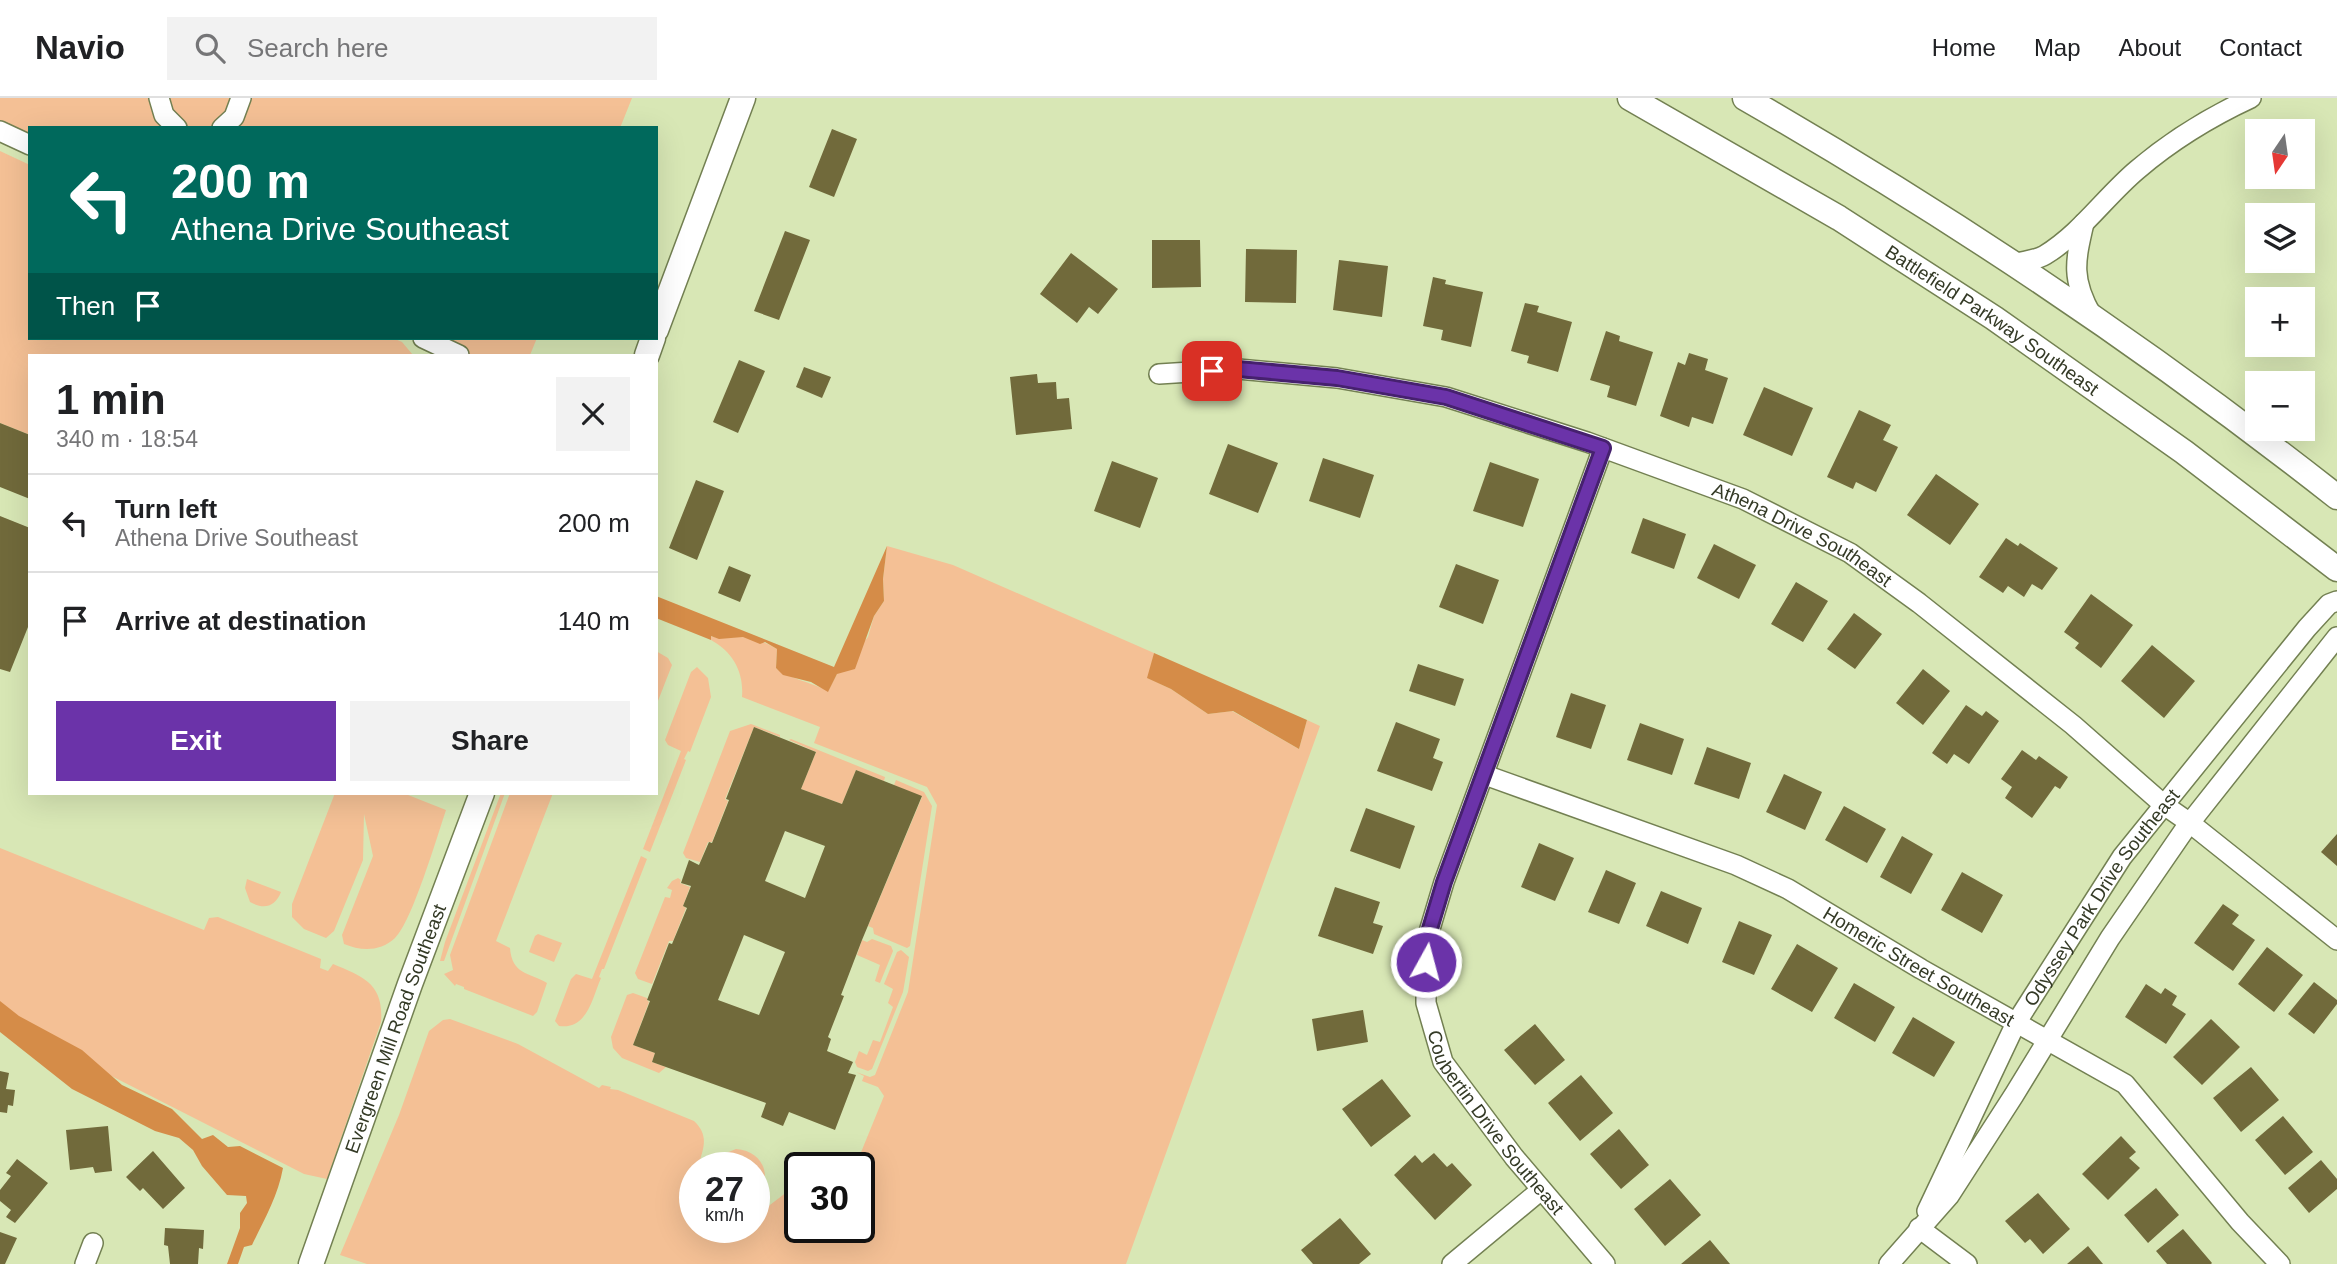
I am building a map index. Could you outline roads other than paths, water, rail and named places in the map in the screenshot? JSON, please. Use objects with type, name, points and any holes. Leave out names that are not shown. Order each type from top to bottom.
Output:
[{"type":"main road","points":[[658,325],[743,98]]},
{"type":"main road","name":"Battlefield Parkway Southeast","points":[[1630,98],[1839,218],[1994,318],[2184,452],[2337,569]]},
{"type":"main road","points":[[1745,98],[2014,264],[2247,427],[2337,497]]},
{"type":"main road","name":"Evergreen Mill Road Southeast","points":[[311,1264],[410,984],[481,795]]},
{"type":"street","points":[[159,98],[164,115],[175,126]]},
{"type":"street","points":[[224,126],[234,117],[241,98]]},
{"type":"street","points":[[2014,264],[2043,256],[2084,223],[2107,196],[2158,153],[2230,102],[2251,98]]},
{"type":"street","points":[[0,131],[28,144]]},
{"type":"street","points":[[2084,223],[2077,256],[2076,278],[2080,295],[2092,317]]},
{"type":"street","points":[[427,340],[457,354]]},
{"type":"street","name":"Athena Drive Southeast","points":[[1159,374],[1238,369],[1337,378],[1446,397],[1603,448],[1743,499],[1850,554],[1919,603],[2073,725],[2164,805],[2190,822],[2337,940]]},
{"type":"street","name":"Coubertin Drive Southeast","points":[[1603,448],[1444,882],[1426,942],[1426,1003],[1443,1062],[1514,1157],[1605,1264]]},
{"type":"street","name":"Odyssey Park Drive Southeast","points":[[1919,1228],[2017,1023],[2122,857],[2307,628],[2329,604],[2337,601]]},
{"type":"street","name":"Odyssey Park Drive Southeast","points":[[1889,1264],[1949,1196],[2110,938],[2190,822],[2337,637]]},
{"type":"street","name":"Homeric Street Southeast","points":[[1485,775],[1736,864],[1788,890],[2125,1084],[2241,1222],[2280,1264]]},
{"type":"street","points":[[1452,1264],[1541,1190]]},
{"type":"street","points":[[1919,1228],[1967,1264]]},
{"type":"street","points":[[85,1264],[93,1243]]}]
